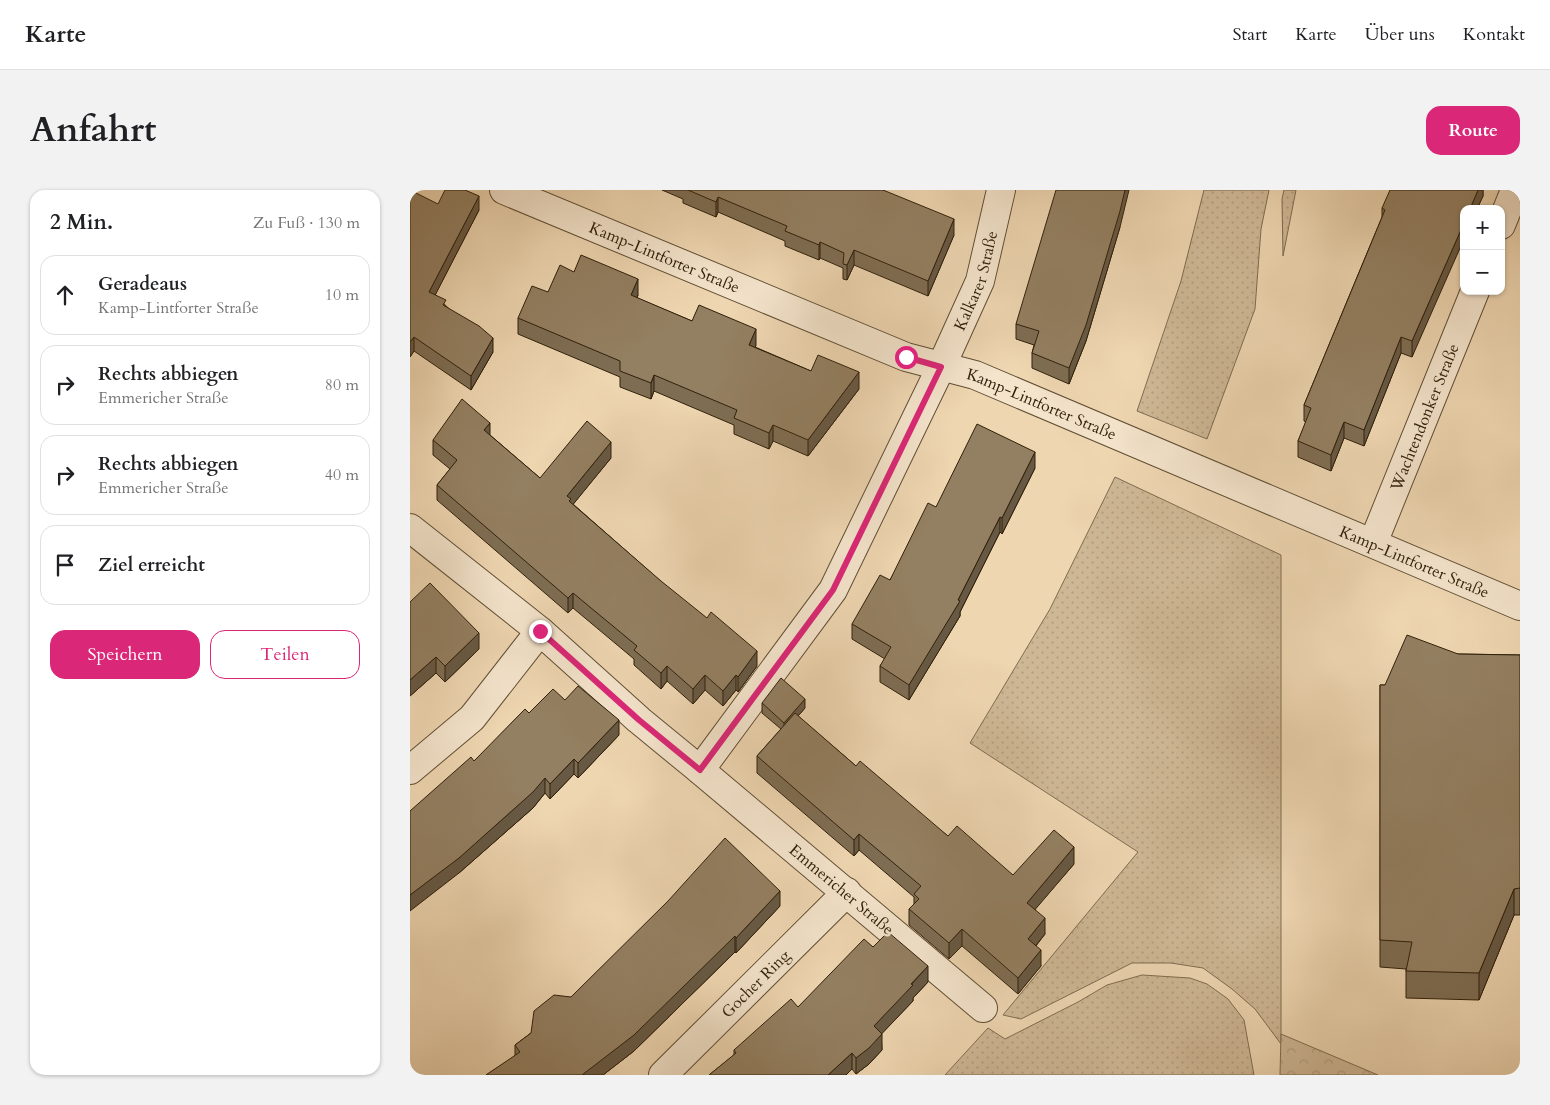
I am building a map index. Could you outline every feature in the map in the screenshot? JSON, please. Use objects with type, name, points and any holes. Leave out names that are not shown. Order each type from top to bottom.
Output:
[{"type":"street","name":"Kamp-Lintforter Straße","points":[[504,190],[906,357],[975,375],[1520,606]]},
{"type":"street","name":"Kalkarer Straße","points":[[941,367],[980,281],[1001,190]]},
{"type":"street","points":[[1505,217],[1516,196]]},
{"type":"street","name":"Wachtendonker Straße","points":[[1374,543],[1472,295]]},
{"type":"street","points":[[700,770],[833,590],[941,367]]},
{"type":"street","name":"Emmericher Straße","points":[[410,528],[540,631],[639,720],[847,892],[983,1008]]},
{"type":"street","points":[[410,770],[472,718],[540,631]]},
{"type":"street","name":"Gocher Ring","points":[[663,1075],[847,892]]},
{"type":"green space","points":[[1204,190],[1269,190],[1261,229],[1255,309],[1207,439],[1137,411],[1181,281]]},
{"type":"green space","points":[[1284,190],[1296,190],[1283,256],[1282,199]]},
{"type":"green space","points":[[1115,477],[1281,555],[1281,1044],[1255,1009],[1232,989],[1203,968],[1171,963],[1132,963],[1021,1019],[1003,1015],[1138,852],[970,743],[1050,609]]},
{"type":"green space","points":[[1142,975],[1190,978],[1207,984],[1228,999],[1244,1020],[1254,1075],[945,1075],[988,1028],[1005,1039],[1107,985]]},
{"type":"green space","points":[[1281,1034],[1378,1075],[1280,1075]]},
{"type":"building","points":[[410,190],[438,204],[445,190],[465,190],[479,196],[429,292],[446,300],[443,305],[479,326],[493,338],[471,376],[414,337],[410,342]]},
{"type":"building","points":[[688,190],[883,190],[954,219],[928,281],[854,250],[847,265],[843,264],[844,253],[820,242],[819,245],[785,231],[787,226],[718,197],[716,202]]},
{"type":"building","points":[[1056,190],[1125,190],[1086,325],[1069,368],[1032,353],[1039,331],[1016,324]]},
{"type":"building","points":[[1390,190],[1478,190],[1472,205],[1460,205],[1460,232],[1412,341],[1401,337],[1364,430],[1344,422],[1331,455],[1298,441],[1311,408],[1304,405],[1385,210],[1382,208]]},
{"type":"building","points":[[581,255],[638,279],[631,295],[692,321],[699,305],[756,329],[749,345],[811,371],[818,355],[859,372],[808,440],[773,425],[769,433],[734,418],[737,410],[654,375],[651,383],[620,371],[620,361],[518,318],[532,286],[548,292],[560,265],[574,272]]},
{"type":"building","points":[[462,399],[490,423],[484,430],[540,478],[587,421],[611,442],[567,496],[571,499],[569,501],[661,581],[707,618],[711,612],[757,651],[738,677],[736,675],[723,691],[705,675],[693,689],[667,666],[661,673],[634,650],[637,646],[573,593],[568,598],[437,485],[457,460],[433,440]]},
{"type":"building","points":[[977,424],[1035,452],[958,600],[960,601],[909,685],[880,666],[891,647],[852,624],[880,575],[890,580],[928,503],[936,507]]},
{"type":"building","points":[[430,583],[479,633],[445,666],[436,657],[410,680],[410,602]]},
{"type":"building","points":[[1407,635],[1458,654],[1520,655],[1520,888],[1514,889],[1479,973],[1406,971],[1412,942],[1380,940],[1380,685],[1385,685]]},
{"type":"building","points":[[781,678],[805,699],[784,723],[762,703]]},
{"type":"building","points":[[578,686],[619,720],[578,763],[574,759],[550,784],[545,778],[533,792],[459,858],[410,895],[410,811],[471,757],[474,761],[525,709],[529,713],[553,689],[565,700]]},
{"type":"building","points":[[795,713],[856,766],[860,761],[948,836],[957,826],[1013,875],[1054,830],[1074,847],[1027,903],[1045,918],[1028,939],[1041,950],[1018,978],[962,929],[949,943],[909,909],[919,899],[914,894],[921,886],[859,834],[854,840],[757,756]]},
{"type":"building","points":[[725,838],[780,891],[736,938],[735,936],[634,1035],[582,1075],[486,1075],[520,1052],[515,1045],[531,1033],[534,1011],[554,995],[571,997],[668,901]]},
{"type":"building","points":[[888,932],[928,966],[911,984],[913,985],[874,1026],[882,1034],[869,1048],[856,1058],[852,1053],[828,1075],[709,1075],[736,1053],[734,1050],[791,999],[798,1007],[864,939],[873,947]]},
{"type":"route","points":[[540,631],[639,720],[700,770],[833,590],[941,367],[906,357]]}]
